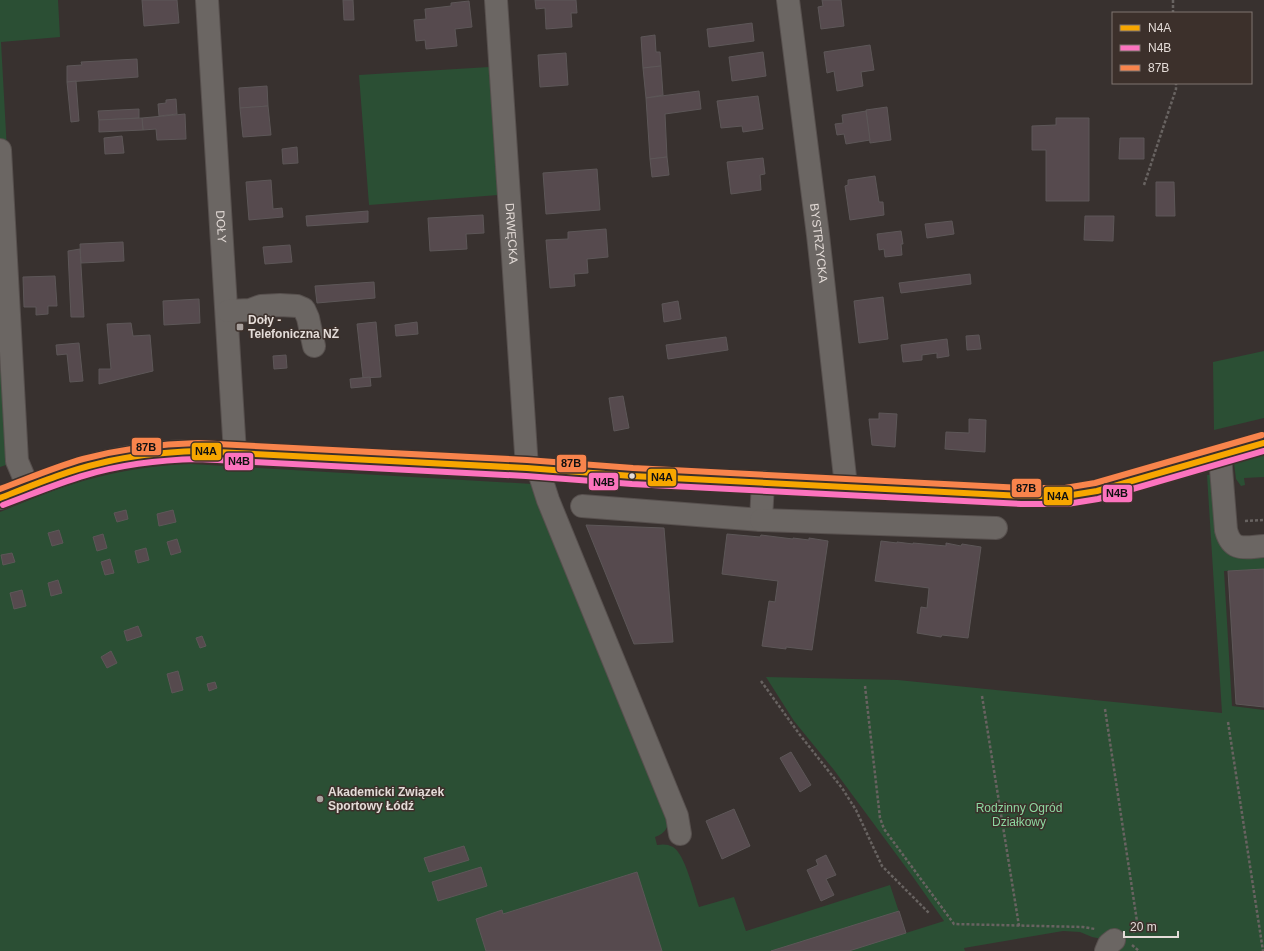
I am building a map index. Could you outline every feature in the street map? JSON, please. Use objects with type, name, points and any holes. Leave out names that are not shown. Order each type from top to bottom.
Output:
[{"type":"street","name":"DOŁY","points":[[207,0],[228,311],[235,453]]},
{"type":"street","name":"DRWĘCKA","points":[[496,0],[533,468],[551,508],[677,816],[680,834]]},
{"type":"street","name":"BYSTRZYCKA","points":[[788,0],[818,235],[846,486]]},
{"type":"street","points":[[0,150],[17,461],[28,487]]},
{"type":"street","points":[[228,311],[250,310],[261,306],[297,306],[304,309],[308,318],[314,346]]},
{"type":"street","points":[[0,498],[70,472],[130,456],[180,451],[533,468],[632,476],[1021,496],[1066,496],[1108,489],[1264,442]]},
{"type":"street","points":[[1220,456],[1226,530],[1231,542],[1239,547],[1264,546]]},
{"type":"street","points":[[761,520],[763,482]]},
{"type":"street","points":[[582,506],[761,520],[996,528]]},
{"type":"path","points":[[1173,0],[1174,12]]},
{"type":"path","points":[[1144,185],[1176,89],[1176,84]]},
{"type":"path","points":[[1243,521],[1264,520]]},
{"type":"path","points":[[761,681],[796,730],[842,788],[856,810],[882,866],[930,914]]},
{"type":"path","points":[[866,686],[880,818],[884,829],[954,924],[1083,927],[1096,929]]},
{"type":"path","points":[[982,696],[1019,926]]},
{"type":"path","points":[[1105,709],[1138,928],[1116,942]]},
{"type":"path","points":[[1228,722],[1263,951]]},
{"type":"green space","points":[[0,0],[58,0],[60,37],[1,42],[24,459],[0,467]]},
{"type":"green space","points":[[489,67],[498,195],[369,205],[359,75]]},
{"type":"green space","points":[[1264,351],[1264,418],[1214,430],[1213,362]]},
{"type":"green space","points":[[1264,454],[1264,477],[1244,478],[1245,485],[1241,486],[1236,479],[1234,463]]},
{"type":"green space","name":"Rodzinny Ogród Działkowy","points":[[191,464],[533,484],[667,805],[667,828],[660,835],[655,837],[657,845],[669,845],[677,851],[685,865],[699,907],[734,897],[746,931],[890,885],[906,933],[944,921],[834,770],[794,721],[766,677],[898,680],[1222,713],[1207,475],[1213,475],[1218,519],[1264,553],[1264,569],[1224,571],[1232,706],[1264,710],[1264,951],[1119,951],[1118,942],[1092,937],[1080,932],[1063,931],[964,948],[965,951],[0,951],[0,512],[52,491],[96,477],[150,467]]},
{"type":"building","points":[[142,0],[177,0],[179,23],[144,26]]},
{"type":"building","points":[[343,0],[353,0],[354,20],[344,20]]},
{"type":"building","points":[[535,0],[576,0],[577,13],[571,13],[572,27],[546,29],[545,8],[536,9]]},
{"type":"building","points":[[822,0],[841,0],[844,26],[821,29],[818,7],[823,6]]},
{"type":"building","points":[[469,1],[472,27],[455,29],[457,46],[426,49],[425,40],[416,41],[414,20],[426,19],[425,9],[451,6],[451,3]]},
{"type":"building","points":[[752,23],[754,41],[709,47],[707,29]]},
{"type":"building","points":[[655,35],[656,52],[660,52],[661,66],[643,68],[641,37]]},
{"type":"building","points":[[870,45],[874,70],[861,72],[863,86],[837,91],[834,71],[827,73],[824,52]]},
{"type":"building","points":[[763,52],[766,76],[732,81],[729,57]]},
{"type":"building","points":[[566,53],[568,85],[540,87],[538,55]]},
{"type":"building","points":[[137,59],[138,77],[67,82],[67,66],[82,65],[81,62]]},
{"type":"building","points":[[661,66],[663,95],[646,98],[643,68]]},
{"type":"building","points":[[76,81],[79,121],[71,122],[67,82]]},
{"type":"building","points":[[267,86],[268,106],[240,108],[239,88]]},
{"type":"building","points":[[699,91],[701,109],[665,114],[667,157],[650,159],[646,98]]},
{"type":"building","points":[[758,96],[763,129],[743,132],[742,126],[721,128],[717,101]]},
{"type":"building","points":[[176,99],[177,114],[159,116],[158,104],[166,103],[166,100]]},
{"type":"building","points":[[268,106],[271,135],[243,137],[240,108]]},
{"type":"building","points":[[887,107],[891,140],[870,143],[866,110]]},
{"type":"building","points":[[139,109],[139,118],[99,120],[98,111]]},
{"type":"building","points":[[866,111],[870,140],[846,144],[844,134],[837,135],[835,124],[843,123],[842,115]]},
{"type":"building","points":[[185,114],[186,139],[157,140],[156,129],[143,130],[142,118]]},
{"type":"building","points":[[142,118],[143,130],[99,132],[99,120]]},
{"type":"building","points":[[1056,118],[1089,118],[1089,201],[1046,201],[1046,150],[1032,150],[1032,126],[1056,125]]},
{"type":"building","points":[[122,136],[124,153],[105,154],[104,138]]},
{"type":"building","points":[[1120,138],[1144,138],[1144,159],[1119,159]]},
{"type":"building","points":[[297,147],[298,163],[283,164],[282,149]]},
{"type":"building","points":[[667,157],[669,175],[652,177],[650,159]]},
{"type":"building","points":[[763,158],[765,174],[760,175],[761,190],[731,194],[727,162]]},
{"type":"building","points":[[597,169],[600,210],[546,214],[543,173]]},
{"type":"building","points":[[875,176],[879,202],[883,202],[884,215],[850,220],[845,186],[848,185],[848,180]]},
{"type":"building","points":[[271,180],[273,209],[282,208],[283,217],[249,220],[246,182]]},
{"type":"building","points":[[1156,182],[1174,182],[1175,216],[1156,216]]},
{"type":"building","points":[[368,211],[368,222],[307,226],[306,216]]},
{"type":"building","points":[[483,215],[484,233],[466,234],[467,249],[430,251],[428,218]]},
{"type":"building","points":[[1085,216],[1114,216],[1113,241],[1084,240]]},
{"type":"building","points":[[952,221],[954,234],[927,238],[925,224]]},
{"type":"building","points":[[606,229],[608,257],[587,259],[588,273],[574,274],[575,286],[550,288],[546,240],[568,239],[568,232]]},
{"type":"building","points":[[901,231],[903,244],[901,244],[902,255],[885,257],[884,249],[879,250],[877,234]]},
{"type":"building","points":[[123,242],[124,261],[81,263],[80,244]]},
{"type":"building","points":[[290,245],[292,262],[265,264],[263,247]]},
{"type":"building","points":[[80,249],[84,317],[71,317],[68,251]]},
{"type":"building","points":[[970,274],[971,284],[901,293],[899,283]]},
{"type":"building","points":[[55,276],[57,306],[48,306],[48,314],[36,315],[36,307],[24,307],[23,277]]},
{"type":"building","points":[[374,282],[375,298],[317,303],[315,286]]},
{"type":"building","points":[[883,297],[888,339],[859,343],[854,301]]},
{"type":"building","points":[[199,299],[200,323],[164,325],[163,301]]},
{"type":"building","points":[[678,301],[681,319],[664,322],[662,304]]},
{"type":"building","points":[[376,322],[381,377],[363,378],[357,324]]},
{"type":"building","points":[[417,322],[418,334],[396,336],[395,325]]},
{"type":"building","points":[[131,323],[133,336],[150,335],[153,371],[99,384],[99,369],[111,369],[107,324]]},
{"type":"building","points":[[979,335],[981,349],[967,350],[966,336]]},
{"type":"building","points":[[726,337],[728,350],[668,359],[666,345]]},
{"type":"building","points":[[947,339],[949,356],[937,358],[937,353],[922,355],[922,360],[903,362],[901,345]]},
{"type":"building","points":[[79,343],[83,381],[70,382],[67,354],[57,355],[56,345]]},
{"type":"building","points":[[286,355],[287,368],[274,369],[273,356]]},
{"type":"building","points":[[370,377],[371,386],[351,388],[350,379]]},
{"type":"building","points":[[623,396],[629,428],[614,431],[609,398]]},
{"type":"building","points":[[879,413],[897,414],[895,447],[872,445],[869,419],[879,419]]},
{"type":"building","points":[[969,419],[986,420],[985,452],[945,449],[946,432],[969,433]]},
{"type":"building","points":[[126,510],[128,519],[117,522],[114,513]]},
{"type":"building","points":[[173,510],[176,522],[159,526],[157,514]]},
{"type":"building","points":[[586,525],[664,528],[673,642],[634,644]]},
{"type":"building","points":[[59,530],[63,543],[52,546],[48,533]]},
{"type":"building","points":[[103,534],[107,548],[97,551],[93,537]]},
{"type":"building","points":[[727,534],[760,537],[761,535],[809,540],[809,538],[828,541],[812,650],[762,646],[769,601],[775,602],[778,581],[722,574]]},
{"type":"building","points":[[177,539],[181,552],[171,555],[167,542]]},
{"type":"building","points":[[881,541],[946,546],[946,543],[961,546],[962,544],[981,547],[968,638],[942,635],[941,637],[917,633],[921,607],[927,608],[929,588],[875,581]]},
{"type":"building","points":[[146,548],[149,560],[138,563],[135,551]]},
{"type":"building","points":[[12,553],[15,562],[3,565],[1,555]]},
{"type":"building","points":[[110,559],[114,573],[105,575],[101,562]]},
{"type":"building","points":[[1264,569],[1264,707],[1236,704],[1228,571]]},
{"type":"building","points":[[58,580],[62,593],[51,596],[48,583]]},
{"type":"building","points":[[22,590],[26,606],[14,609],[10,593]]},
{"type":"building","points":[[138,626],[142,636],[127,641],[124,631]]},
{"type":"building","points":[[202,636],[206,646],[200,648],[196,638]]},
{"type":"building","points":[[111,651],[117,663],[107,668],[101,657]]},
{"type":"building","points":[[178,671],[183,690],[172,693],[167,674]]},
{"type":"building","points":[[215,682],[217,688],[209,691],[207,684]]},
{"type":"building","points":[[791,752],[811,785],[800,792],[780,758]]},
{"type":"building","points":[[734,809],[750,846],[722,859],[706,821]]},
{"type":"building","points":[[464,846],[469,860],[429,872],[424,858]]},
{"type":"building","points":[[826,855],[836,875],[826,879],[834,895],[821,901],[807,870],[818,865],[816,860]]},
{"type":"building","points":[[481,867],[487,886],[438,901],[432,882]]},
{"type":"building","points":[[637,872],[662,951],[486,951],[476,919],[502,910],[503,914]]},
{"type":"building","points":[[899,911],[906,933],[849,951],[771,951]]},
{"type":"transit line","name":"87B","points":[[0,489],[97,455],[140,448],[198,443],[527,460],[633,468],[1021,488],[1065,488],[1095,483],[1262,435]]},
{"type":"transit line","name":"N4A","points":[[0,498],[37,483],[88,466],[149,454],[198,451],[527,468],[632,476],[1021,496],[1066,496],[1097,491],[1264,443]]},
{"type":"transit line","name":"N4B","points":[[3,505],[100,471],[142,463],[198,459],[526,476],[632,484],[1021,504],[1067,504],[1098,499],[1264,451]]},
{"type":"place","name":"Doły - Telefoniczna NŻ","points":[[240,327]]},
{"type":"place","name":"Akademicki Związek Sportowy Łódź","points":[[320,799]]}]
